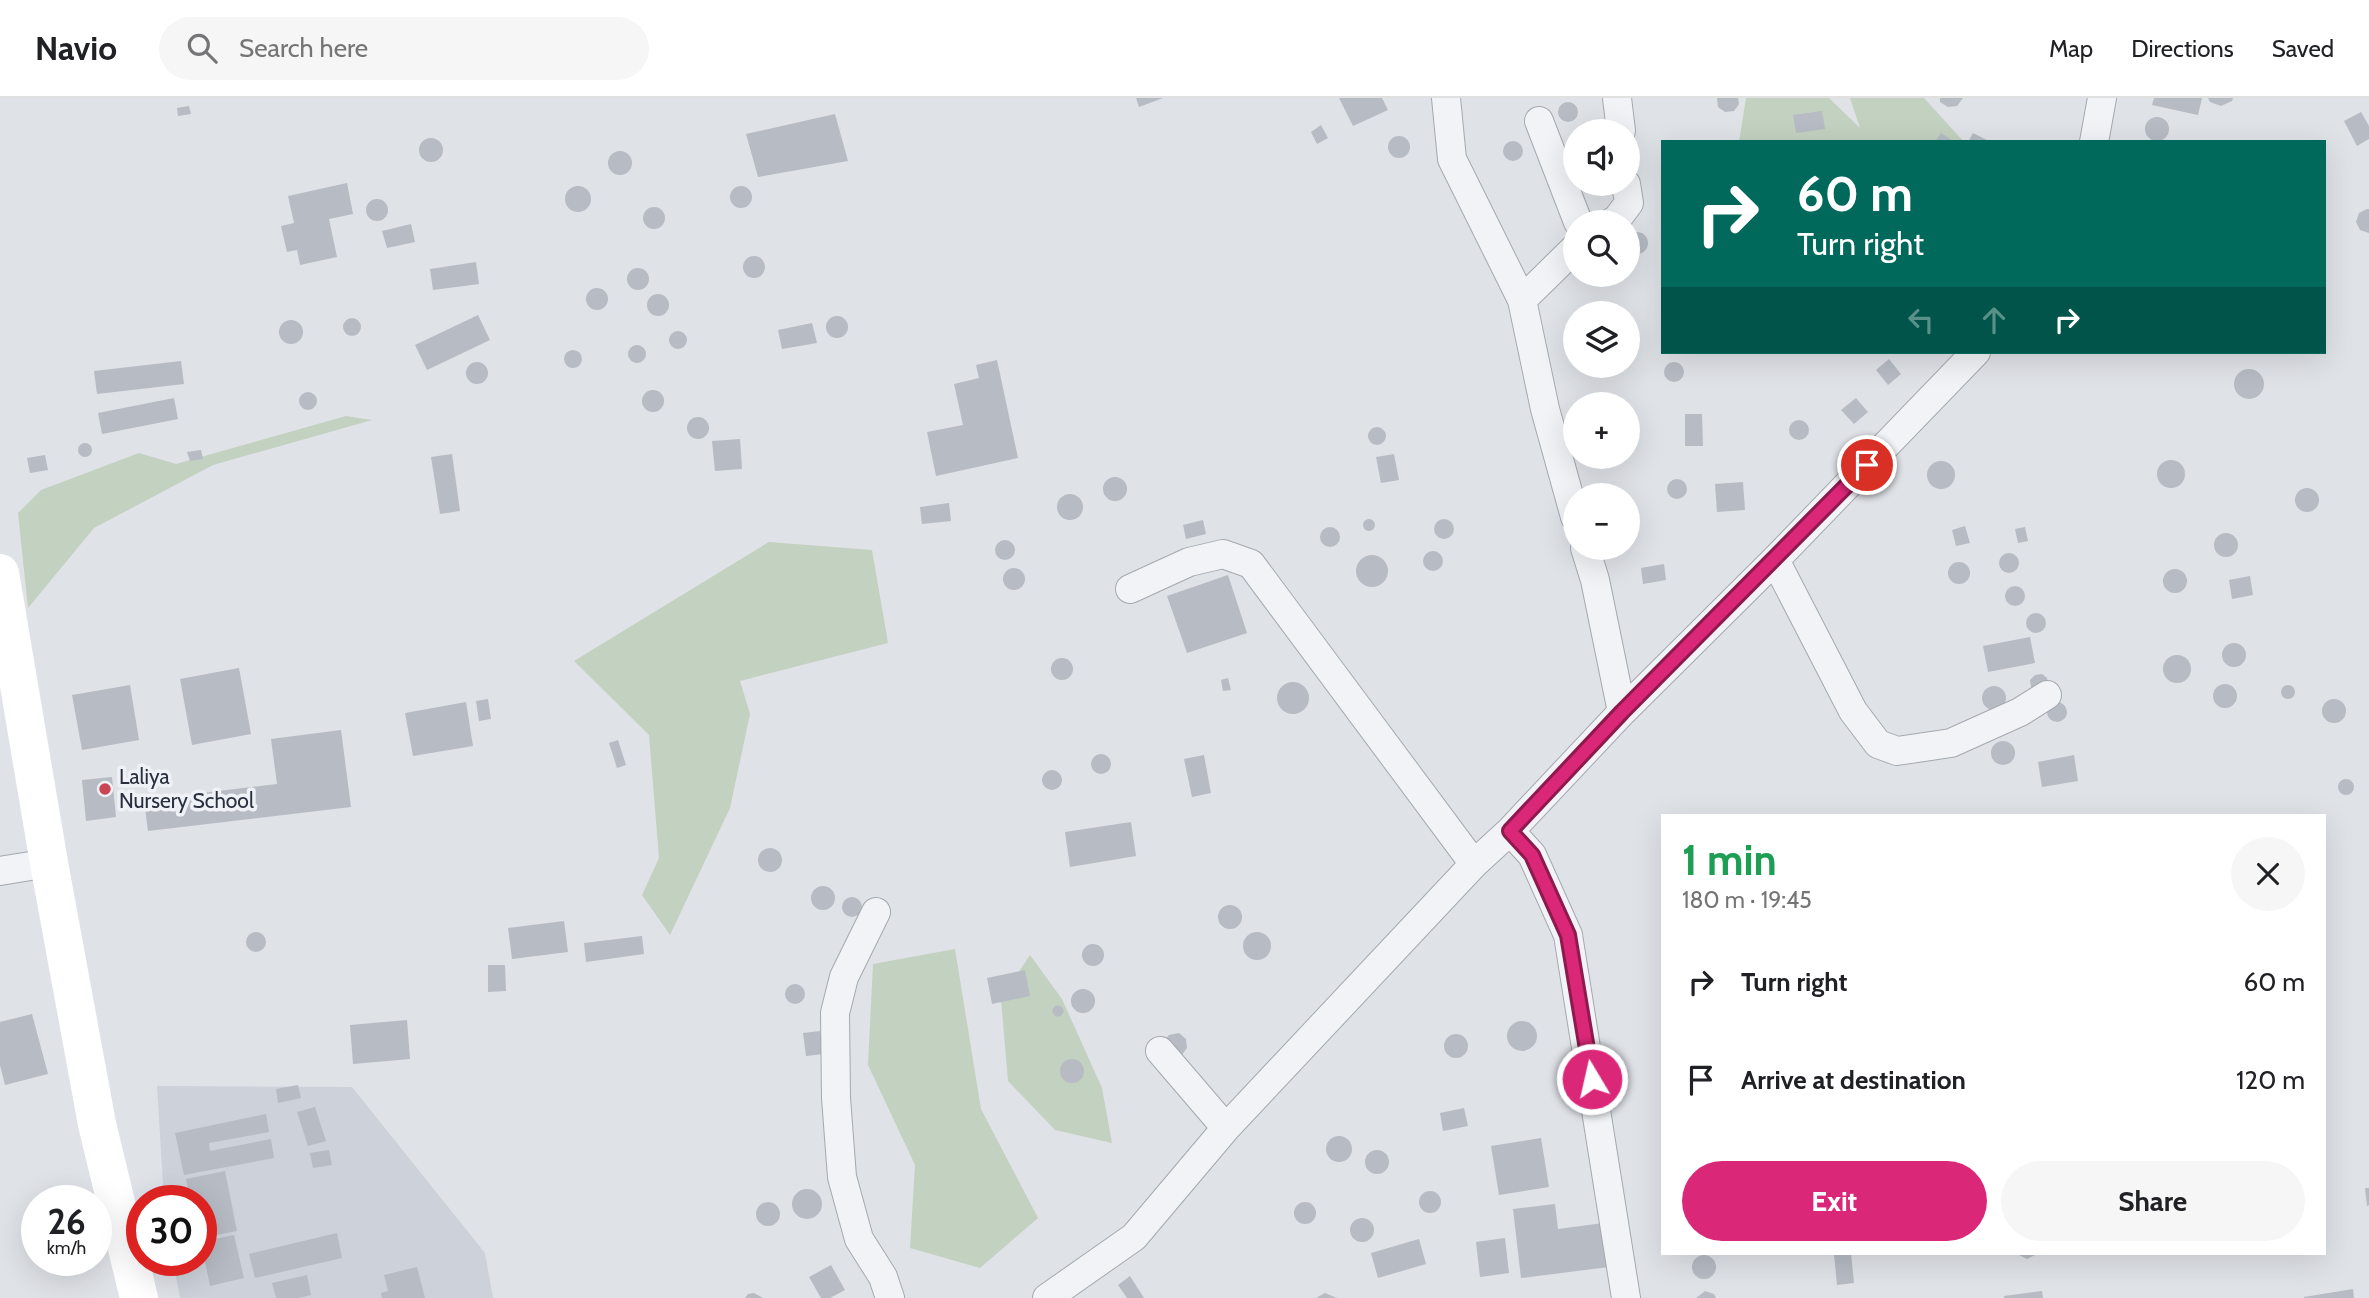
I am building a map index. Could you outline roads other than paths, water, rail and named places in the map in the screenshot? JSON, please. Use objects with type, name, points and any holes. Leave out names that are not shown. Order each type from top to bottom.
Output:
[{"type":"street","points":[[1446,98],[1452,159],[1522,300],[1545,409],[1566,483]]},
{"type":"street","points":[[1617,98],[1620,119]]},
{"type":"street","points":[[2094,140],[2102,98]]},
{"type":"street","points":[[1539,121],[1573,210]]},
{"type":"street","points":[[1522,300],[1563,260]]},
{"type":"street","points":[[1047,1298],[1135,1237],[1226,1128],[1474,864],[1510,831],[1622,712],[1775,560],[1974,354]]},
{"type":"street","points":[[1130,589],[1189,562],[1223,554],[1251,564],[1474,864]]},
{"type":"street","points":[[1589,560],[1622,712]]},
{"type":"street","points":[[1775,560],[1853,711],[1878,744],[1897,751],[1951,743],[2020,712],[2047,695]]},
{"type":"street","points":[[0,573],[97,1124],[139,1298]]},
{"type":"street","points":[[1510,831],[1532,855],[1568,935],[1626,1298]]},
{"type":"street","points":[[0,871],[49,863]]},
{"type":"street","points":[[876,912],[844,976],[835,1013],[836,1098],[842,1177],[859,1240],[883,1277],[890,1298]]},
{"type":"street","points":[[1160,1051],[1226,1128]]},
{"type":"place","name":"Laliya Nursery School","points":[[105,789]]}]
